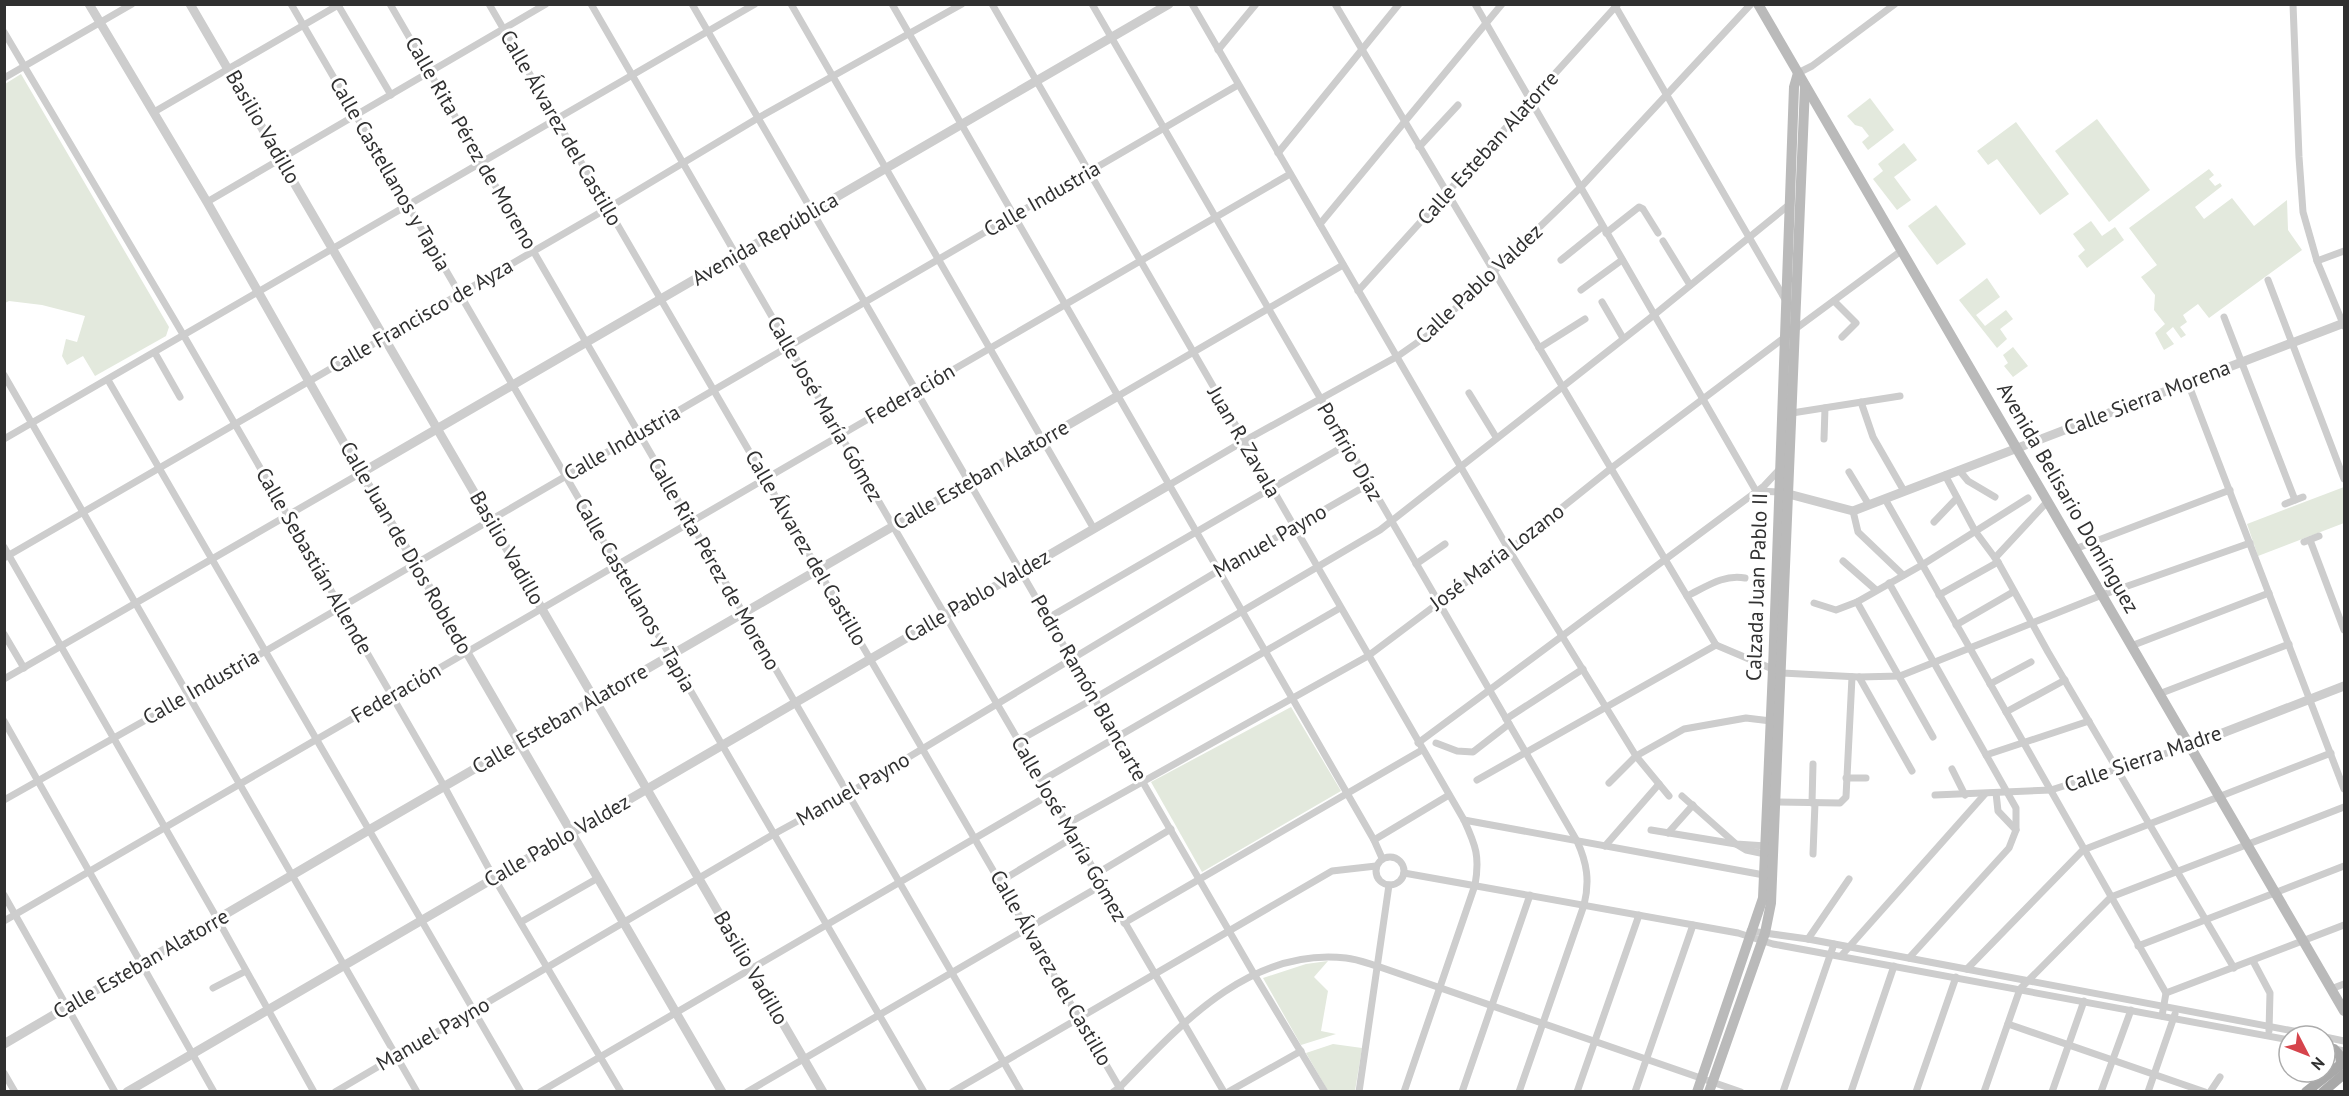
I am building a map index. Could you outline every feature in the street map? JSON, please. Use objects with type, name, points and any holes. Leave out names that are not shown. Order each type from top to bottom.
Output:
[{"type":"main road","name":"Avenida Belisario Domínguez","points":[[1758,4],[2344,1011]]},
{"type":"main road","name":"Calzada Juan Pablo II","points":[[1796,200],[1794,87],[1798,73]]},
{"type":"main road","name":"Calzada Juan Pablo II","points":[[1784,492],[1780,468],[1786,336],[1792,308],[1796,200],[1805,86]]},
{"type":"main road","name":"Calzada Juan Pablo II","points":[[1697,1092],[1708,1084],[1763,937],[1771,903],[1784,492],[1792,414],[1796,329],[1792,308]]},
{"type":"main road","name":"Calzada Juan Pablo II","points":[[1708,1084],[1762,898],[1774,796],[1771,721],[1778,671]]},
{"type":"main road","points":[[2337,1052],[2340,1056],[2343,1072]]},
{"type":"main road","points":[[2306,1092],[2343,1072]]},
{"type":"main road","points":[[2323,1092],[2343,1072]]},
{"type":"street","name":"Calle Juan de Dios Robledo","points":[[89,4],[207,202],[361,473],[520,742],[722,1092]]},
{"type":"street","points":[[4,78],[132,4]]},
{"type":"street","name":"Basilio Vadillo","points":[[190,4],[823,1092]]},
{"type":"street","name":"Calle Castellanos y Tapia","points":[[291,4],[924,1092]]},
{"type":"street","name":"Calle Rita Pérez de Moreno","points":[[390,4],[1021,1092]]},
{"type":"street","name":"Calle Álvarez del Castillo","points":[[489,4],[924,748],[1079,1017],[1118,1090]]},
{"type":"street","points":[[207,202],[546,4]]},
{"type":"street","name":"Calle José María Gómez","points":[[591,4],[1049,795],[1224,1092]]},
{"type":"street","name":"Pedro Ramón Blancarte","points":[[692,4],[1254,974],[1325,1092]]},
{"type":"street","points":[[4,439],[755,4]]},
{"type":"street","points":[[791,4],[1094,529]]},
{"type":"street","points":[[892,4],[1374,840],[1382,858]]},
{"type":"street","name":"Calle Francisco de Ayza","points":[[7,557],[608,208],[758,118],[962,4]]},
{"type":"street","name":"Juan R. Zavala","points":[[992,4],[1464,820],[1474,843],[1479,860],[1475,885],[1404,1092]]},
{"type":"street","name":"Porfirio Díaz","points":[[1092,4],[1585,858],[1588,891],[1519,1092]]},
{"type":"street","name":"Avenida República","points":[[361,473],[1169,4]]},
{"type":"street","points":[[1192,4],[1509,550],[1636,756],[1669,796]]},
{"type":"street","points":[[1218,50],[1256,4]]},
{"type":"street","points":[[1335,4],[1716,645],[1778,671],[1855,677],[1900,676],[2102,596],[2250,543]]},
{"type":"street","points":[[1278,153],[1399,4]]},
{"type":"street","points":[[1475,4],[1756,491]]},
{"type":"street","points":[[1320,224],[1502,4]]},
{"type":"street","name":"Calle Pablo Valdez","points":[[128,1092],[1244,441],[1398,356],[1428,335],[1580,188],[1750,4]]},
{"type":"street","points":[[2293,4],[2303,212],[2317,261],[2344,324]]},
{"type":"street","points":[[154,112],[339,5],[391,95]]},
{"type":"street","points":[[1616,5],[1748,237],[1792,308],[1806,315],[1816,314]]},
{"type":"street","name":"Calle Esteban Alatorre","points":[[1358,291],[1616,5]]},
{"type":"street","points":[[1798,73],[1812,66],[1889,6]]},
{"type":"street","name":"Calle Sebastián Allende","points":[[4,32],[184,336],[444,786],[494,878],[621,1092]]},
{"type":"street","points":[[1805,86],[1812,66]]},
{"type":"street","name":"Calle Industria","points":[[4,800],[190,695],[1238,85]]},
{"type":"street","points":[[1419,147],[1458,105]]},
{"type":"street","name":"Federación","points":[[4,921],[1290,174]]},
{"type":"street","points":[[1018,741],[1368,537],[1654,315],[1796,200]]},
{"type":"street","points":[[1561,260],[1639,207],[1643,209],[1658,233]]},
{"type":"street","points":[[1664,241],[1690,285]]},
{"type":"street","name":"José María Lozano","points":[[1067,824],[1368,656],[1509,550],[1703,398],[1901,251]]},
{"type":"street","points":[[2317,261],[2344,251]]},
{"type":"street","points":[[1581,290],[1622,260]]},
{"type":"street","points":[[1118,396],[1343,265]]},
{"type":"street","points":[[2268,280],[2342,481]]},
{"type":"street","points":[[1834,301],[1856,323],[1842,337]]},
{"type":"street","points":[[1602,302],[1623,338]]},
{"type":"street","points":[[2224,317],[2295,500]]},
{"type":"street","points":[[1539,348],[1585,319]]},
{"type":"street","name":"Calle Sierra Morena","points":[[1853,511],[2344,324]]},
{"type":"street","points":[[155,353],[180,397]]},
{"type":"street","points":[[4,375],[417,1092]]},
{"type":"street","points":[[108,380],[521,1092]]},
{"type":"street","points":[[2188,383],[2344,789]]},
{"type":"street","points":[[1469,393],[1496,437]]},
{"type":"street","name":"Calle Esteban Alatorre","points":[[4,1044],[1118,396]]},
{"type":"street","points":[[1792,414],[1900,396]]},
{"type":"street","points":[[1861,402],[1873,437],[1904,491]]},
{"type":"street","points":[[1824,439],[1825,408]]},
{"type":"street","points":[[1048,618],[1346,445]]},
{"type":"street","points":[[1124,923],[1347,794],[1420,747],[1490,691],[1770,481],[1780,468]]},
{"type":"street","points":[[1959,470],[1968,481],[1995,497]]},
{"type":"street","points":[[1849,472],[1869,505]]},
{"type":"street","points":[[4,679],[361,473]]},
{"type":"street","points":[[1946,476],[1975,531],[1997,560],[2013,592],[2234,968]]},
{"type":"street","name":"Manuel Payno","points":[[335,1092],[774,834],[849,793],[996,703],[1368,484]]},
{"type":"street","points":[[2075,549],[2230,490]]},
{"type":"street","points":[[1756,491],[1784,492],[1853,511],[1858,532],[1903,575]]},
{"type":"street","points":[[2285,504],[2303,497]]},
{"type":"street","points":[[1934,522],[1956,498]]},
{"type":"street","points":[[1814,603],[1836,610],[1857,602],[1922,565],[2028,498]]},
{"type":"street","points":[[1885,499],[2166,993],[2162,1016]]},
{"type":"street","points":[[1939,595],[1997,560],[2047,502]]},
{"type":"street","points":[[2319,536],[2307,541],[2344,630]]},
{"type":"street","points":[[1416,564],[1445,544]]},
{"type":"street","points":[[4,547],[7,557],[62,646],[314,1092]]},
{"type":"street","points":[[1843,561],[1876,590]]},
{"type":"street","points":[[1643,566],[1647,573]]},
{"type":"street","points":[[1688,596],[1720,580],[1734,577],[1744,578]]},
{"type":"street","points":[[1889,583],[2016,808],[2016,830],[2009,848],[1909,958]]},
{"type":"street","points":[[1956,625],[2013,592]]},
{"type":"street","points":[[2131,646],[2269,593]]},
{"type":"street","points":[[1857,602],[1933,737]]},
{"type":"street","points":[[1041,781],[1340,608]]},
{"type":"street","points":[[4,634],[24,668]]},
{"type":"street","points":[[2159,694],[2289,644]]},
{"type":"street","points":[[1477,780],[1716,645]]},
{"type":"street","points":[[1990,684],[2031,662]]},
{"type":"street","points":[[1436,743],[1456,751],[1473,752],[1507,721],[1583,669]]},
{"type":"street","points":[[1855,677],[1912,771]]},
{"type":"street","points":[[1774,796],[1814,803],[1840,803],[1846,797],[1855,677]]},
{"type":"street","points":[[2006,712],[2065,680]]},
{"type":"street","name":"Calle Sierra Madre","points":[[1935,795],[2051,790],[2190,746],[2344,686]]},
{"type":"street","points":[[1609,783],[1636,756],[1690,727],[1746,718],[1771,721]]},
{"type":"street","points":[[1986,755],[2089,720]]},
{"type":"street","points":[[4,721],[91,870],[214,1092]]},
{"type":"street","points":[[1967,969],[2083,849],[2331,753]]},
{"type":"street","points":[[1813,764],[1814,854]]},
{"type":"street","points":[[1952,770],[1965,795]]},
{"type":"street","points":[[1846,778],[1866,778]]},
{"type":"street","points":[[1605,846],[1659,784]]},
{"type":"street","points":[[1996,793],[1998,811],[2016,830]]},
{"type":"street","points":[[1841,956],[1984,794]]},
{"type":"street","points":[[540,1092],[1049,795]]},
{"type":"street","points":[[1374,840],[1449,795]]},
{"type":"street","points":[[1682,796],[1736,844],[1746,850],[1766,850]]},
{"type":"street","points":[[1668,833],[1693,805]]},
{"type":"street","points":[[1984,1092],[2020,989],[2111,897],[2344,807]]},
{"type":"street","points":[[1464,820],[1764,875]]},
{"type":"street","points":[[1096,874],[1171,829]]},
{"type":"street","points":[[1651,830],[1736,844]]},
{"type":"street","points":[[1001,881],[1074,837]]},
{"type":"street","points":[[1393,856],[1398,859],[1404,868],[1399,882],[1389,885],[1379,881],[1376,866],[1382,858],[1393,856]]},
{"type":"street","points":[[952,1092],[1332,871],[1376,866]]},
{"type":"street","points":[[2139,946],[2344,866]]},
{"type":"street","points":[[1404,873],[1751,934],[1830,954],[2277,1038]]},
{"type":"street","points":[[521,922],[598,878]]},
{"type":"street","points":[[1808,939],[1849,879]]},
{"type":"street","points":[[747,1092],[1102,885]]},
{"type":"street","points":[[1359,1092],[1389,885]]},
{"type":"street","points":[[4,895],[115,1092]]},
{"type":"street","points":[[1462,1092],[1530,895]]},
{"type":"street","points":[[1577,1092],[1639,915]]},
{"type":"street","points":[[1635,1092],[1693,925]]},
{"type":"street","points":[[2166,993],[2344,925]]},
{"type":"street","points":[[1763,937],[1808,939],[2277,1027]]},
{"type":"street","points":[[1783,1092],[1834,944]]},
{"type":"street","points":[[1118,1090],[1182,1023],[1215,998],[1254,974],[1291,961],[1344,957],[1377,966],[1646,1059],[1708,1084],[1741,1092]]},
{"type":"street","points":[[2253,961],[2270,993],[2269,1036]]},
{"type":"street","points":[[1851,1092],[1894,966]]},
{"type":"street","points":[[213,988],[246,971]]},
{"type":"street","points":[[1916,1092],[1956,977]]},
{"type":"street","points":[[2331,989],[2344,984]]},
{"type":"street","points":[[2052,1092],[2084,1001]]},
{"type":"street","points":[[2148,1092],[2177,1009]]},
{"type":"street","points":[[2101,1092],[2131,1010]]},
{"type":"street","points":[[2008,1024],[2205,1092]]},
{"type":"street","points":[[1228,1092],[1301,1051]]},
{"type":"street","points":[[4,1072],[15,1092]]},
{"type":"street","points":[[2210,1092],[2220,1077]]},
{"type":"shaded area","points":[[21,74],[169,327],[166,336],[95,376],[83,356],[67,365],[62,356],[66,339],[77,342],[85,316],[42,305],[9,301],[5,303],[5,84]]},
{"type":"shaded area","points":[[1870,98],[1894,130],[1868,150],[1862,142],[1869,136],[1862,127],[1855,125],[1847,116]]},
{"type":"shaded area","points":[[2097,119],[2150,190],[2109,222],[2055,151]]},
{"type":"shaded area","points":[[2016,122],[2069,194],[2040,215],[1997,159],[1988,165],[1977,151]]},
{"type":"shaded area","points":[[1904,143],[1917,160],[1894,177],[1911,200],[1897,210],[1873,179],[1883,171],[1878,164]]},
{"type":"shaded area","points":[[2209,169],[2214,175],[2209,179],[2215,186],[2220,183],[2222,186],[2195,207],[2204,219],[2232,198],[2254,226],[2287,200],[2288,230],[2302,250],[2209,318],[2198,304],[2183,315],[2187,322],[2180,327],[2186,335],[2181,338],[2173,327],[2166,333],[2174,344],[2164,350],[2155,333],[2165,324],[2154,310],[2155,295],[2141,277],[2157,265],[2129,228]]},
{"type":"shaded area","points":[[1936,205],[1966,244],[1937,265],[1908,226]]},
{"type":"shaded area","points":[[2091,221],[2102,236],[2115,227],[2124,240],[2087,268],[2078,256],[2085,250],[2073,234]]},
{"type":"shaded area","points":[[1987,278],[2000,297],[1976,315],[1985,326],[2006,310],[2013,319],[2000,329],[2007,339],[1997,348],[1959,300]]},
{"type":"shaded area","points":[[2013,347],[2028,366],[2013,377],[2004,366],[2008,363],[2003,355]]},
{"type":"shaded area","points":[[2344,487],[2344,523],[2258,556],[2247,524]]},
{"type":"shaded area","points":[[1291,707],[1341,791],[1202,872],[1151,782]]},
{"type":"shaded area","points":[[1328,961],[1314,977],[1328,991],[1321,1031],[1336,1034],[1301,1045],[1263,978],[1306,964]]},
{"type":"shaded area","points":[[1333,1044],[1362,1048],[1355,1091],[1328,1091],[1306,1053]]}]
